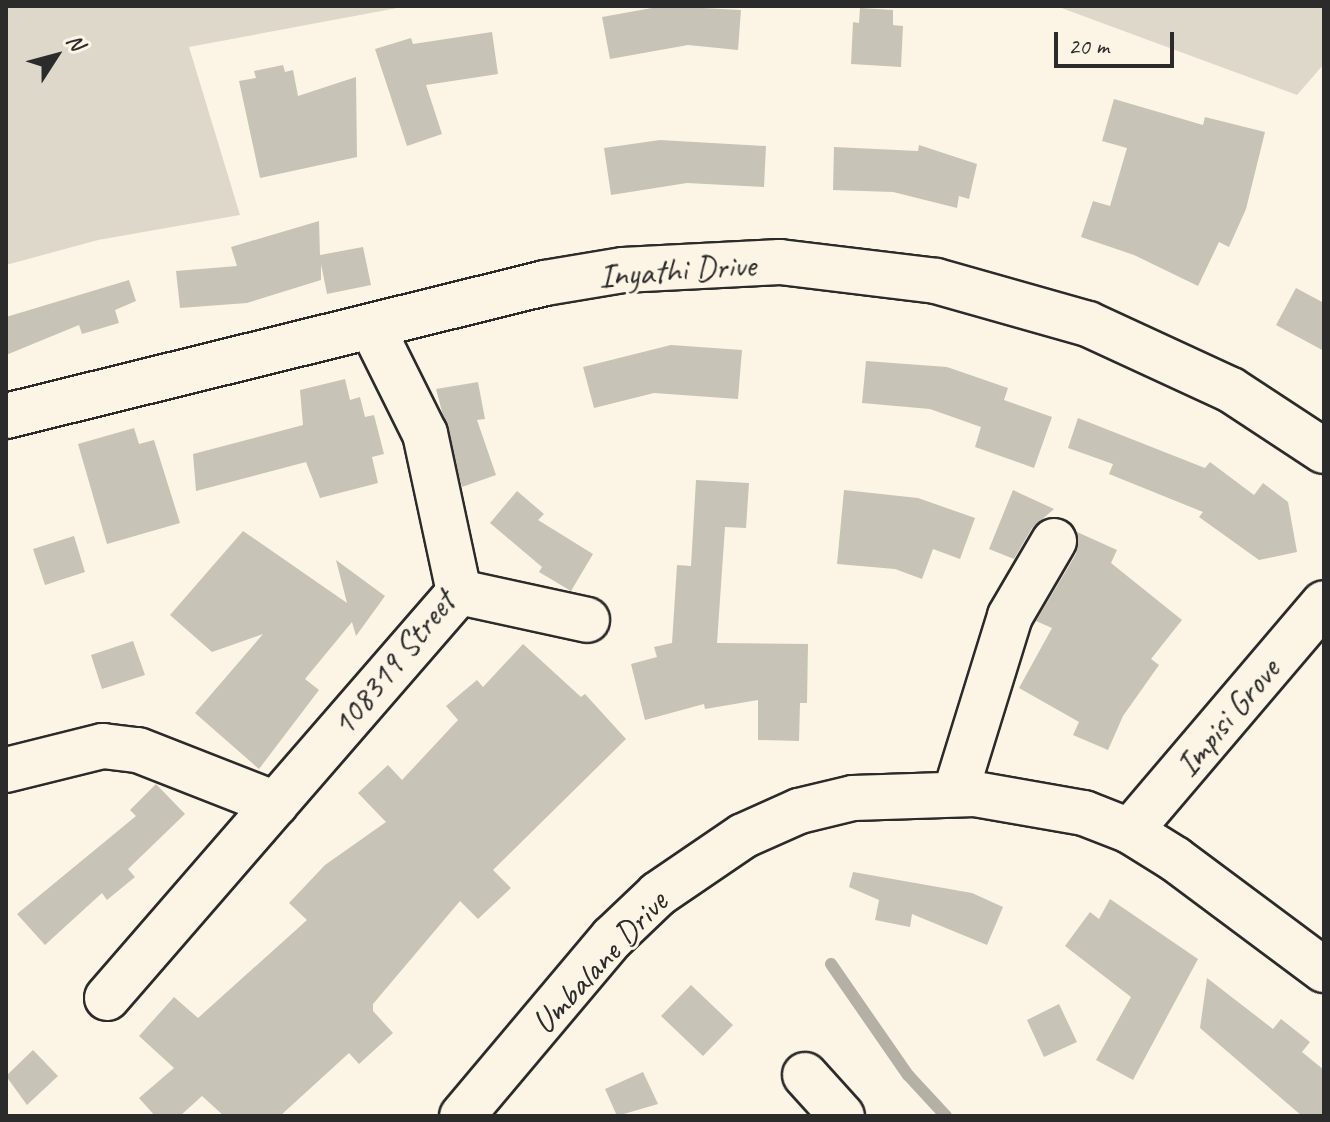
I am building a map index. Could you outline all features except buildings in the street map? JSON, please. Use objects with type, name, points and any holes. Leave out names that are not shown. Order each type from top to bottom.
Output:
[{"type":"street","name":"Inyathi Drive","points":[[6,416],[545,283],[623,270],[780,262],[859,269],[1013,299],[1088,324],[1231,390],[1324,451]]},
{"type":"street","name":"108319 Street","points":[[107,998],[459,592],[425,434],[372,327]]},
{"type":"street","points":[[955,794],[1010,616],[1054,541]]},
{"type":"street","points":[[459,592],[587,620]]},
{"type":"street","name":"Impisi Grove","points":[[1130,831],[1324,603]]},
{"type":"street","points":[[6,770],[103,746],[138,750],[276,804]]},
{"type":"street","name":"Umbalane Drive","points":[[462,1116],[612,938],[698,864],[799,811],[853,798],[955,794],[1053,805],[1130,831],[1324,970]]},
{"type":"street","points":[[805,1075],[842,1116]]},
{"type":"shaded area","points":[[6,6],[408,6],[189,47],[240,215],[98,240],[6,265]]},
{"type":"shaded area","points":[[1056,6],[1324,6],[1324,64],[1297,95]]},
{"type":"waterway","points":[[831,964],[908,1075],[946,1116]]}]
